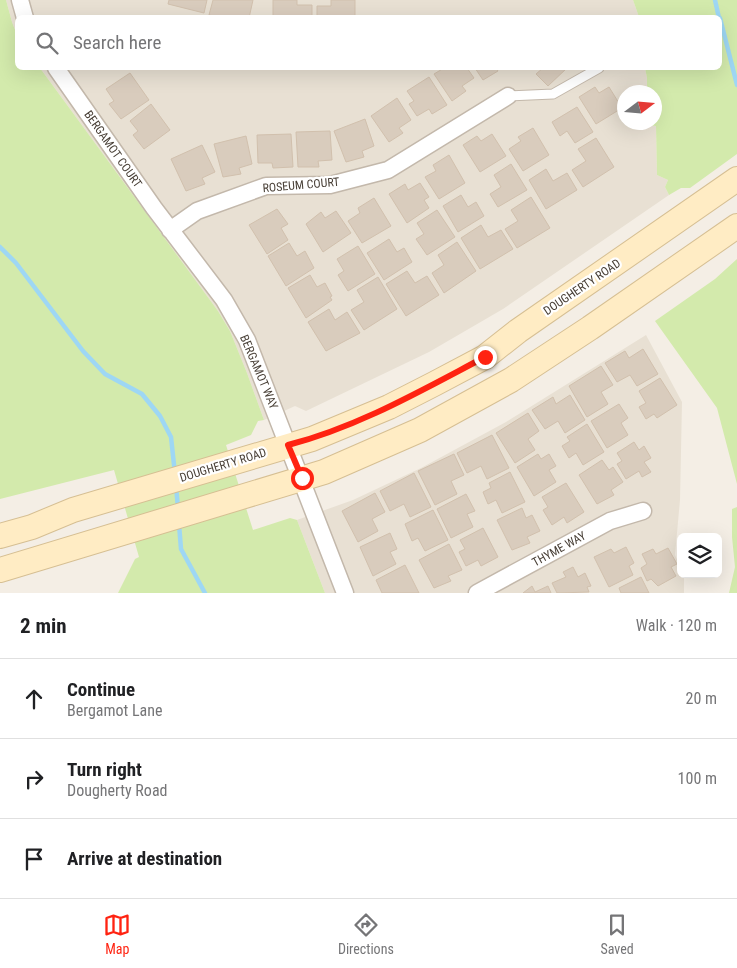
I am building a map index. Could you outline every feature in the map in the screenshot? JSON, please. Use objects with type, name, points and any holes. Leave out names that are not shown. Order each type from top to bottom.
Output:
[{"type":"main road","name":"DOUGHERTY ROAD","points":[[0,536],[32,527],[72,510],[312,439],[389,407],[485,357],[518,331],[729,184]]},
{"type":"main road","points":[[0,570],[324,472],[420,430],[511,380],[590,328],[737,226]]},
{"type":"street","points":[[20,0],[24,15]]},
{"type":"street","name":"BERGAMOT COURT","points":[[57,70],[170,230]]},
{"type":"street","name":"ROSEUM COURT","points":[[170,230],[197,211],[266,186],[330,185],[388,170],[508,96]]},
{"type":"street","name":"BERGAMOT WAY","points":[[170,230],[224,300],[248,340],[345,593]]},
{"type":"street","name":"THYME WAY","points":[[479,593],[610,521],[643,512]]},
{"type":"lane","points":[[508,96],[554,94],[596,70]]},
{"type":"shaded area","points":[[6,0],[633,0],[638,15],[15,15],[15,30]]},
{"type":"shaded area","points":[[41,70],[645,70],[647,85],[617,85],[617,130],[656,130],[657,175],[668,180],[665,187],[669,195],[503,309],[429,352],[306,411],[295,406],[264,420],[230,331],[218,311]]},
{"type":"shaded area","points":[[646,335],[682,402],[680,500],[675,555],[677,559],[677,578],[684,578],[684,593],[325,593],[297,520],[353,500],[421,468],[506,422]]},
{"type":"green space","points":[[0,0],[6,0],[15,30],[15,70],[41,70],[218,311],[230,331],[264,420],[258,421],[251,435],[226,445],[253,530],[290,518],[297,520],[325,593],[118,593],[135,559],[139,557],[114,470],[0,499]]},
{"type":"green space","points":[[633,0],[737,0],[737,154],[690,188],[681,188],[669,195],[665,187],[668,180],[657,175],[656,130],[662,130],[662,85],[647,85],[645,70],[722,70],[722,15],[638,15]]},
{"type":"green space","points":[[737,259],[737,484],[717,408],[655,321],[715,279]]},
{"type":"green space","points":[[737,507],[737,593],[729,593],[735,567],[732,509]]},
{"type":"building","points":[[169,0],[207,0],[204,13],[168,4]]},
{"type":"building","points":[[213,0],[253,0],[250,15],[209,15]]},
{"type":"building","points":[[273,0],[297,0],[297,5],[312,5],[312,15],[273,15]]},
{"type":"building","points":[[331,0],[355,0],[355,15],[317,15],[317,6],[331,6]]},
{"type":"building","points":[[441,70],[468,70],[474,78],[462,86],[466,91],[452,101],[434,74]]},
{"type":"building","points":[[476,70],[498,71],[483,80]]},
{"type":"building","points":[[541,70],[565,70],[548,86],[536,74]]},
{"type":"building","points":[[130,73],[149,100],[121,119],[109,104],[114,101],[106,89]]},
{"type":"building","points":[[429,77],[447,105],[432,114],[429,109],[417,116],[409,104],[414,101],[407,91]]},
{"type":"building","points":[[595,87],[599,93],[609,87],[617,100],[617,111],[596,124],[579,97]]},
{"type":"building","points":[[397,98],[411,120],[399,128],[403,133],[389,142],[371,116]]},
{"type":"building","points":[[151,104],[170,130],[144,149],[133,135],[138,131],[130,121]]},
{"type":"building","points":[[577,107],[593,132],[575,143],[567,131],[560,136],[552,122]]},
{"type":"building","points":[[365,119],[374,146],[362,151],[364,157],[346,162],[334,131]]},
{"type":"building","points":[[533,128],[549,155],[523,171],[509,149],[521,141],[518,137]]},
{"type":"building","points":[[330,131],[332,160],[318,161],[319,167],[298,167],[296,132]]},
{"type":"building","points":[[291,134],[293,167],[273,168],[272,163],[258,163],[257,135]]},
{"type":"building","points":[[492,134],[506,156],[480,172],[463,145],[477,136],[481,141]]},
{"type":"building","points":[[246,136],[252,164],[239,168],[241,174],[223,177],[214,144]]},
{"type":"building","points":[[596,138],[614,167],[583,187],[572,170],[586,161],[578,149]]},
{"type":"building","points":[[202,145],[215,172],[202,178],[205,184],[186,191],[171,159]]},
{"type":"building","points":[[449,155],[465,183],[439,199],[425,177],[436,171],[433,165]]},
{"type":"building","points":[[511,164],[527,190],[498,207],[490,194],[501,187],[494,175]]},
{"type":"building","points":[[546,169],[553,181],[567,173],[577,190],[546,209],[529,180]]},
{"type":"building","points":[[420,183],[429,197],[424,200],[429,208],[407,223],[389,194],[405,184],[408,190]]},
{"type":"building","points":[[461,195],[468,207],[476,202],[484,216],[458,232],[443,206]]},
{"type":"building","points":[[531,197],[550,228],[517,248],[505,229],[518,221],[511,210]]},
{"type":"building","points":[[374,198],[391,226],[362,243],[348,221],[360,213],[358,208]]},
{"type":"building","points":[[277,209],[288,224],[281,228],[288,240],[267,254],[249,225]]},
{"type":"building","points":[[437,210],[455,237],[427,255],[416,239],[424,234],[417,223]]},
{"type":"building","points":[[336,211],[351,233],[323,252],[306,224],[321,212],[325,218]]},
{"type":"building","points":[[481,225],[488,237],[501,230],[513,249],[480,269],[461,238]]},
{"type":"building","points":[[389,239],[397,252],[404,248],[412,262],[384,280],[367,253]]},
{"type":"building","points":[[457,242],[476,271],[444,293],[432,273],[444,265],[438,255]]},
{"type":"building","points":[[289,243],[297,256],[305,251],[314,268],[286,286],[268,256]]},
{"type":"building","points":[[358,246],[375,274],[348,291],[338,275],[344,271],[337,259]]},
{"type":"building","points":[[407,271],[415,283],[427,276],[439,295],[406,316],[386,284]]},
{"type":"building","points":[[310,275],[317,287],[325,283],[332,296],[330,297],[332,300],[306,318],[288,288]]},
{"type":"building","points":[[378,277],[397,309],[364,330],[351,310],[364,302],[357,290]]},
{"type":"building","points":[[329,309],[335,320],[347,312],[360,333],[326,351],[308,322]]},
{"type":"building","points":[[643,349],[658,374],[637,386],[630,375],[617,382],[605,363],[625,351],[629,358]]},
{"type":"building","points":[[601,366],[613,385],[601,392],[608,404],[587,417],[569,386]]},
{"type":"building","points":[[660,378],[677,405],[657,418],[654,414],[646,419],[639,407],[646,403],[639,391]]},
{"type":"building","points":[[570,395],[585,420],[565,433],[558,421],[545,429],[532,410],[553,397],[556,404]]},
{"type":"building","points":[[619,404],[628,418],[621,423],[628,435],[607,448],[591,421]]},
{"type":"building","points":[[528,413],[539,431],[528,439],[535,450],[515,463],[496,433]]},
{"type":"building","points":[[587,424],[604,452],[583,465],[576,453],[569,458],[562,446],[570,441],[567,437]]},
{"type":"building","points":[[492,435],[509,468],[487,479],[481,466],[467,473],[457,453]]},
{"type":"building","points":[[634,442],[639,450],[644,446],[651,458],[644,462],[651,472],[642,477],[639,471],[626,479],[617,464],[622,461],[617,453]]},
{"type":"building","points":[[454,454],[464,475],[451,481],[457,494],[435,505],[418,471]]},
{"type":"building","points":[[538,454],[541,459],[549,454],[556,466],[549,470],[556,482],[534,496],[517,467]]},
{"type":"building","points":[[602,460],[609,470],[613,467],[623,482],[611,490],[614,495],[597,504],[579,475]]},
{"type":"building","points":[[510,472],[525,502],[502,513],[496,500],[488,504],[483,492],[491,488],[489,483]]},
{"type":"building","points":[[414,473],[431,507],[410,517],[404,504],[390,511],[380,491]]},
{"type":"building","points":[[566,483],[584,512],[567,523],[564,517],[552,525],[543,510],[548,507],[542,497]]},
{"type":"building","points":[[375,493],[385,512],[372,519],[378,531],[358,542],[342,511]]},
{"type":"building","points":[[466,494],[475,511],[467,514],[473,527],[451,538],[437,509]]},
{"type":"building","points":[[522,508],[526,518],[532,515],[540,531],[527,537],[530,543],[512,550],[497,520]]},
{"type":"building","points":[[433,510],[448,540],[425,551],[418,538],[412,541],[405,524]]},
{"type":"building","points":[[483,528],[498,557],[481,566],[478,560],[466,566],[459,552],[465,549],[460,540]]},
{"type":"building","points":[[390,533],[397,549],[390,552],[396,564],[373,576],[360,547]]},
{"type":"building","points":[[449,544],[462,570],[448,576],[451,581],[434,588],[419,560]]},
{"type":"building","points":[[626,547],[634,563],[629,566],[633,575],[609,587],[594,557],[611,549],[614,553]]},
{"type":"building","points":[[668,548],[677,564],[671,567],[676,576],[658,586],[651,579],[647,581],[641,568],[647,564],[642,554],[653,549],[656,554]]},
{"type":"building","points":[[405,565],[419,593],[382,593],[376,580]]},
{"type":"building","points":[[573,567],[578,577],[585,573],[591,586],[587,587],[589,592],[557,593],[552,583],[566,577],[563,572]]},
{"type":"building","points":[[641,577],[649,593],[621,593],[619,588]]},
{"type":"building","points":[[532,586],[535,592],[548,586],[551,593],[523,593]]},
{"type":"waterway","points":[[715,0],[718,15]]},
{"type":"waterway","points":[[722,26],[737,85]]},
{"type":"waterway","points":[[0,247],[16,263],[83,351],[105,374],[142,394],[160,416],[171,437],[175,474]]},
{"type":"waterway","points":[[176,486],[178,508]]},
{"type":"waterway","points":[[179,524],[181,549],[205,593]]},
{"type":"route","points":[[302,478],[288,445],[312,439],[389,407],[485,357]]}]
